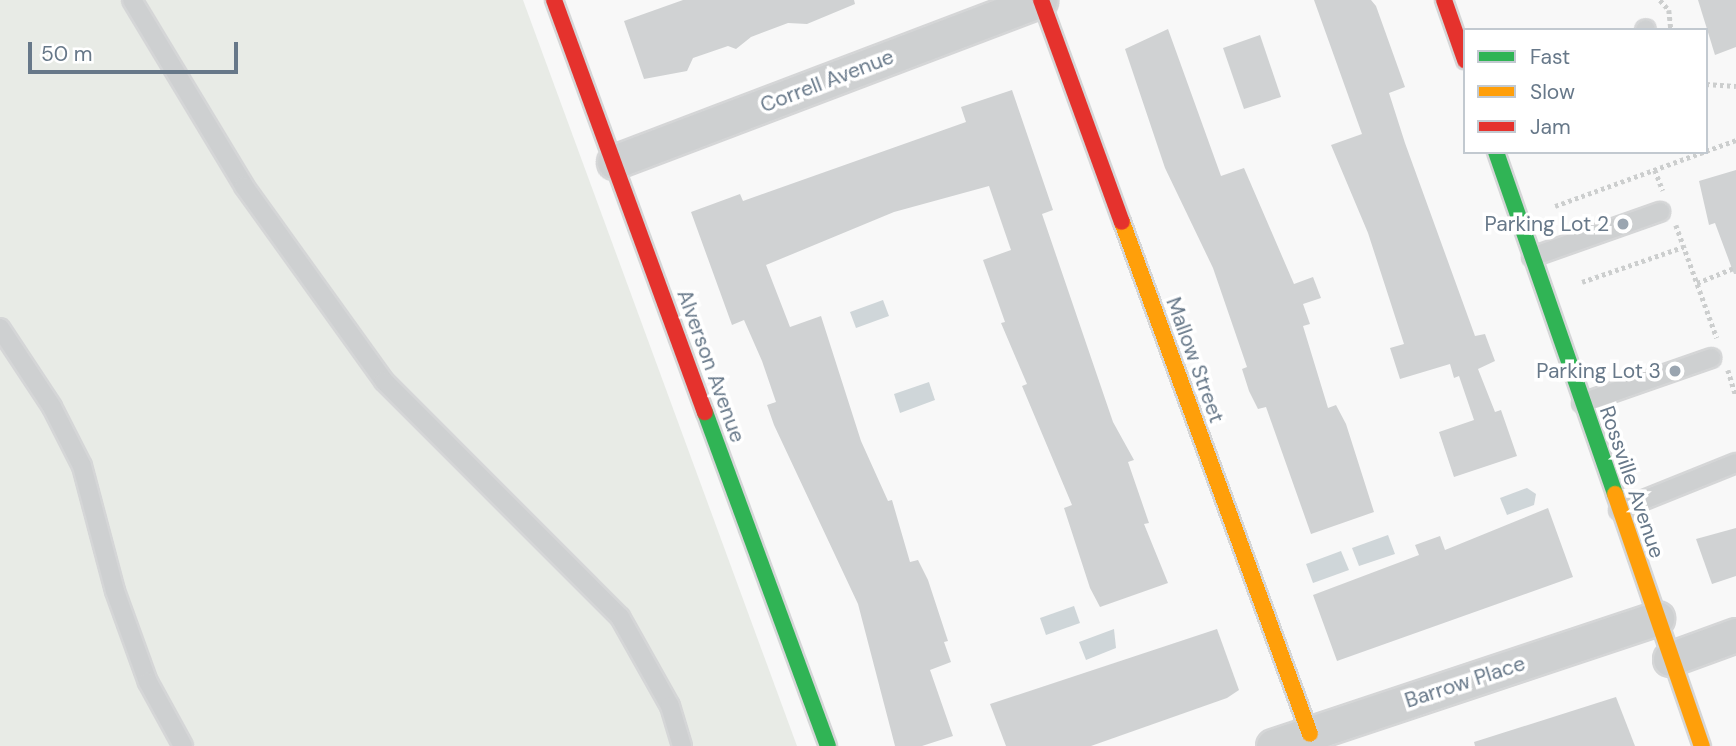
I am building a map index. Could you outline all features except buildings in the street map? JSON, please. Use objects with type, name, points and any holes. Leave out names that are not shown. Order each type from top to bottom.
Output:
[{"type":"street","name":"Alverson Avenue","points":[[554,0],[828,746]]},
{"type":"street","name":"Correll Avenue","points":[[614,162],[1041,0]]},
{"type":"street","name":"Mallow Street","points":[[1041,0],[1310,734]]},
{"type":"street","points":[[1444,0],[1463,54]]},
{"type":"street","name":"Rossville Avenue","points":[[1497,154],[1702,746]]},
{"type":"street","name":"Barrow Place","points":[[1273,746],[1657,618]]},
{"type":"street","points":[[1670,659],[1736,635]]},
{"type":"lane","points":[[132,0],[244,186],[384,381],[620,617],[670,706],[682,746]]},
{"type":"lane","points":[[1532,257],[1669,214]]},
{"type":"lane","points":[[0,328],[52,407],[82,466],[148,682],[183,746]]},
{"type":"lane","points":[[1582,403],[1711,358]]},
{"type":"lane","points":[[1619,510],[1736,463]]},
{"type":"path","points":[[1660,0],[1669,10],[1671,28]]},
{"type":"path","points":[[1708,84],[1736,86]]},
{"type":"path","points":[[1708,150],[1736,140]]},
{"type":"path","points":[[1555,206],[1699,154]]},
{"type":"path","points":[[1656,170],[1669,193]]},
{"type":"path","points":[[1669,214],[1715,336],[1722,341]]},
{"type":"path","points":[[1582,282],[1683,247]]},
{"type":"path","points":[[1697,283],[1736,267]]},
{"type":"path","points":[[1730,363],[1736,396]]},
{"type":"shaded area","points":[[0,0],[523,0],[797,746],[0,746]]},
{"type":"shaded area","points":[[883,300],[889,316],[856,328],[850,312]]},
{"type":"shaded area","points":[[929,382],[935,400],[900,413],[894,394]]},
{"type":"shaded area","points":[[1527,488],[1536,494],[1534,505],[1507,515],[1500,498]]},
{"type":"shaded area","points":[[1388,535],[1395,554],[1359,566],[1352,548]]},
{"type":"shaded area","points":[[1341,551],[1349,570],[1313,583],[1306,564]]},
{"type":"shaded area","points":[[1074,606],[1080,623],[1046,635],[1040,618]]},
{"type":"shaded area","points":[[1114,629],[1116,648],[1086,660],[1079,642]]},
{"type":"traffic: fast","points":[[1497,154],[1615,494]]},
{"type":"traffic: fast","points":[[705,412],[828,746]]},
{"type":"traffic: slow","points":[[1122,222],[1310,734]]},
{"type":"traffic: slow","points":[[1615,494],[1702,746]]},
{"type":"traffic: jam","points":[[554,0],[705,412]]},
{"type":"traffic: jam","points":[[1041,0],[1122,222]]},
{"type":"traffic: jam","points":[[1444,0],[1463,54]]},
{"type":"place","name":"Parking Lot 2","points":[[1623,224]]},
{"type":"place","name":"Parking Lot 3","points":[[1675,371]]}]
